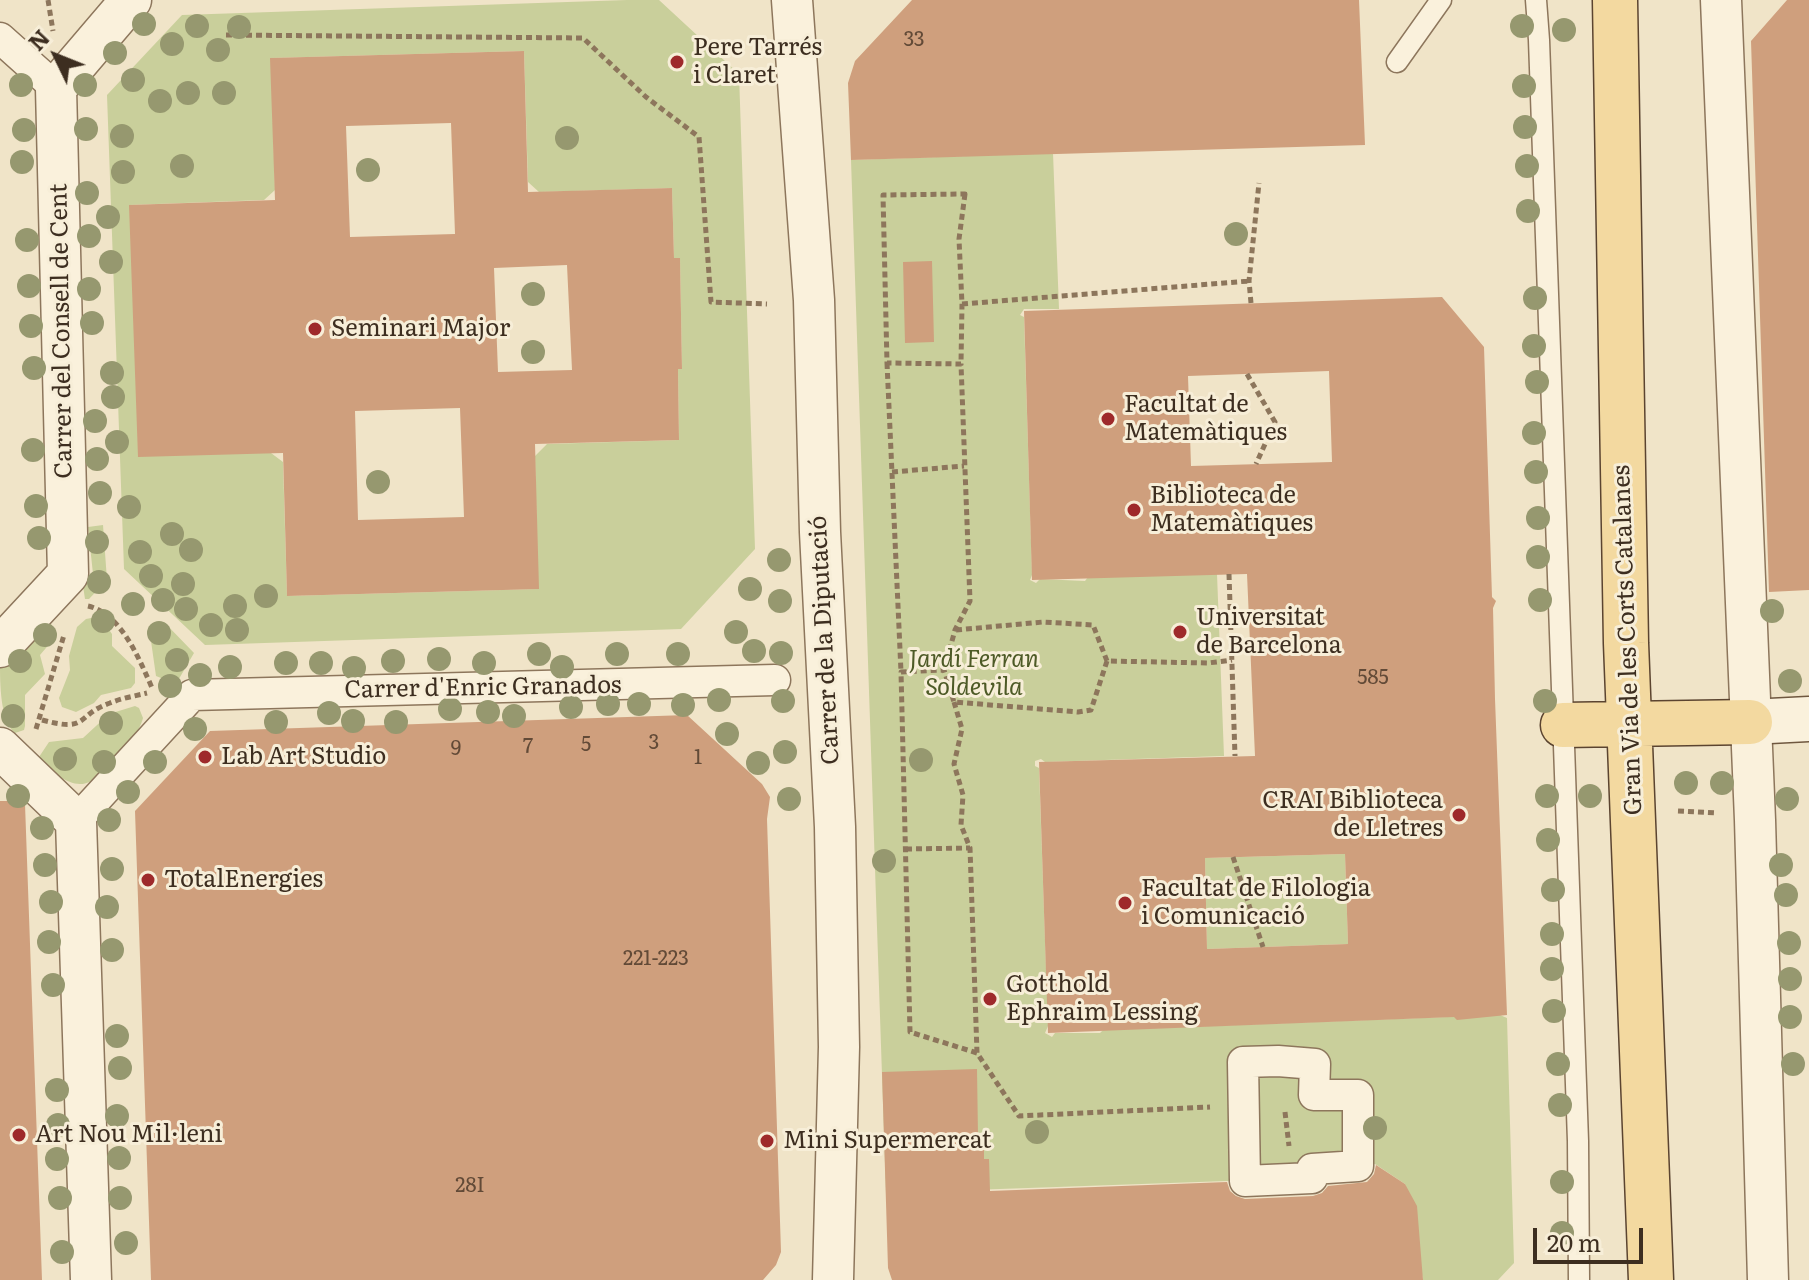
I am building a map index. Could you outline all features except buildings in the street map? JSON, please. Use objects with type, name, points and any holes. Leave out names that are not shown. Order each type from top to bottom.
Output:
[{"type":"main road","name":"Gran Via de les Corts Catalanes","points":[[1615,0],[1629,723],[1651,1280]]},
{"type":"main road","points":[[1563,725],[1809,719]]},
{"type":"street","points":[[0,38],[56,88],[131,0]]},
{"type":"street","name":"Carrer de la Diputació","points":[[792,0],[814,300],[820,532],[835,827],[839,1047],[833,1280]]},
{"type":"street","points":[[1721,0],[1750,722],[1768,1280]]},
{"type":"street","name":"Carrer del Consell de Cent","points":[[56,88],[68,588]]},
{"type":"street","points":[[0,647],[68,588]]},
{"type":"street","name":"Carrer d'Enric Granados","points":[[192,695],[775,680]]},
{"type":"street","points":[[76,821],[192,695]]},
{"type":"street","points":[[9,757],[76,821],[91,1280]]},
{"type":"street","points":[[1243,1062],[1315,1064],[1314,1095],[1358,1095],[1358,1166],[1312,1169],[1312,1178],[1245,1181],[1243,1062]]},
{"type":"lane","points":[[1397,62],[1441,0]]},
{"type":"lane","points":[[1536,0],[1578,1141],[1579,1280]]},
{"type":"path","points":[[226,35],[583,38],[646,97],[699,137],[711,302],[767,304]]},
{"type":"path","points":[[1251,303],[1249,281],[1259,183]]},
{"type":"path","points":[[977,1053],[910,1032],[901,672],[883,195],[965,194],[959,239],[970,601],[955,630],[944,670],[962,729],[954,764],[963,795],[961,825],[970,848],[977,1053],[1019,1116],[1206,1107]]},
{"type":"path","points":[[962,304],[1249,281]]},
{"type":"path","points":[[887,363],[961,364]]},
{"type":"path","points":[[1247,374],[1275,422],[1256,464]]},
{"type":"path","points":[[892,472],[964,466]]},
{"type":"path","points":[[1229,574],[1235,756]]},
{"type":"path","points":[[9,757],[41,720],[64,638],[68,588],[98,608],[125,635],[137,652],[154,692]]},
{"type":"path","points":[[954,702],[1078,712],[1091,710],[1107,661],[1093,625],[1043,622],[955,630]]},
{"type":"path","points":[[1107,661],[1208,663],[1232,660]]},
{"type":"path","points":[[901,672],[944,670]]},
{"type":"path","points":[[41,720],[74,725],[109,703],[154,692],[192,695]]},
{"type":"path","name":"Gran Via de les Corts Catalanes","points":[[1678,811],[1731,814]]},
{"type":"path","points":[[906,849],[970,848]]},
{"type":"path","points":[[1233,857],[1263,947]]},
{"type":"path","points":[[1284,1103],[1290,1154]]},
{"type":"green space","points":[[659,0],[739,74],[755,549],[681,629],[205,645],[124,569],[107,95],[182,15]],"holes":[[[524,51],[528,182],[539,192],[672,188],[674,258],[680,259],[682,369],[678,369],[679,440],[547,444],[535,456],[538,589],[287,596],[283,462],[271,453],[130,205],[264,200],[275,190],[271,58]]]},
{"type":"green space","name":"Jardí Ferran Soldevila","points":[[1053,153],[1059,309],[1024,309],[1020,315],[1024,317],[1030,580],[1036,583],[1040,579],[1085,581],[1088,577],[1217,574],[1224,756],[1035,761],[1035,766],[1039,768],[1048,1026],[1045,1033],[1052,1037],[1055,1033],[1100,1033],[1103,1030],[1500,1015],[1507,1018],[1514,1263],[1498,1280],[1423,1280],[1405,1184],[1375,1164],[1312,1169],[1312,1178],[886,1193],[851,160]]},
{"type":"green space","points":[[103,525],[107,580],[89,599],[85,599],[83,586],[93,574],[88,527]]},
{"type":"green space","points":[[91,618],[105,624],[112,634],[112,646],[135,668],[135,683],[131,688],[101,695],[94,703],[76,712],[62,707],[59,698],[70,670],[69,656],[77,627]]},
{"type":"green space","points":[[50,622],[57,635],[40,655],[45,674],[25,695],[24,730],[15,733],[4,711],[0,662]]},
{"type":"green space","points":[[164,622],[194,653],[176,684],[156,676],[150,634]]},
{"type":"green space","points":[[135,706],[143,718],[140,727],[118,759],[99,777],[80,784],[70,782],[41,764],[39,757],[49,742],[83,738],[109,714]]},
{"type":"green space","points":[[1345,854],[1348,944],[1207,949],[1205,858]]},
{"type":"place","name":"Pere Tarrés i Claret","points":[[677,62]]},
{"type":"place","name":"Seminari Major","points":[[315,329]]},
{"type":"place","name":"Facultat de Matemàtiques","points":[[1108,419]]},
{"type":"place","name":"Biblioteca de Matemàtiques","points":[[1134,510]]},
{"type":"place","name":"Universitat de Barcelona","points":[[1180,632]]},
{"type":"place","name":"Lab Art Studio","points":[[205,757]]},
{"type":"place","name":"CRAI Biblioteca de Lletres","points":[[1459,815]]},
{"type":"place","name":"TotalEnergies","points":[[148,880]]},
{"type":"place","name":"Facultat de Filologia i Comunicació","points":[[1125,903]]},
{"type":"place","name":"Gotthold Ephraim Lessing","points":[[990,999]]},
{"type":"place","name":"Art Nou Mil·leni","points":[[19,1135]]},
{"type":"place","name":"Mini Supermercat","points":[[767,1141]]}]
